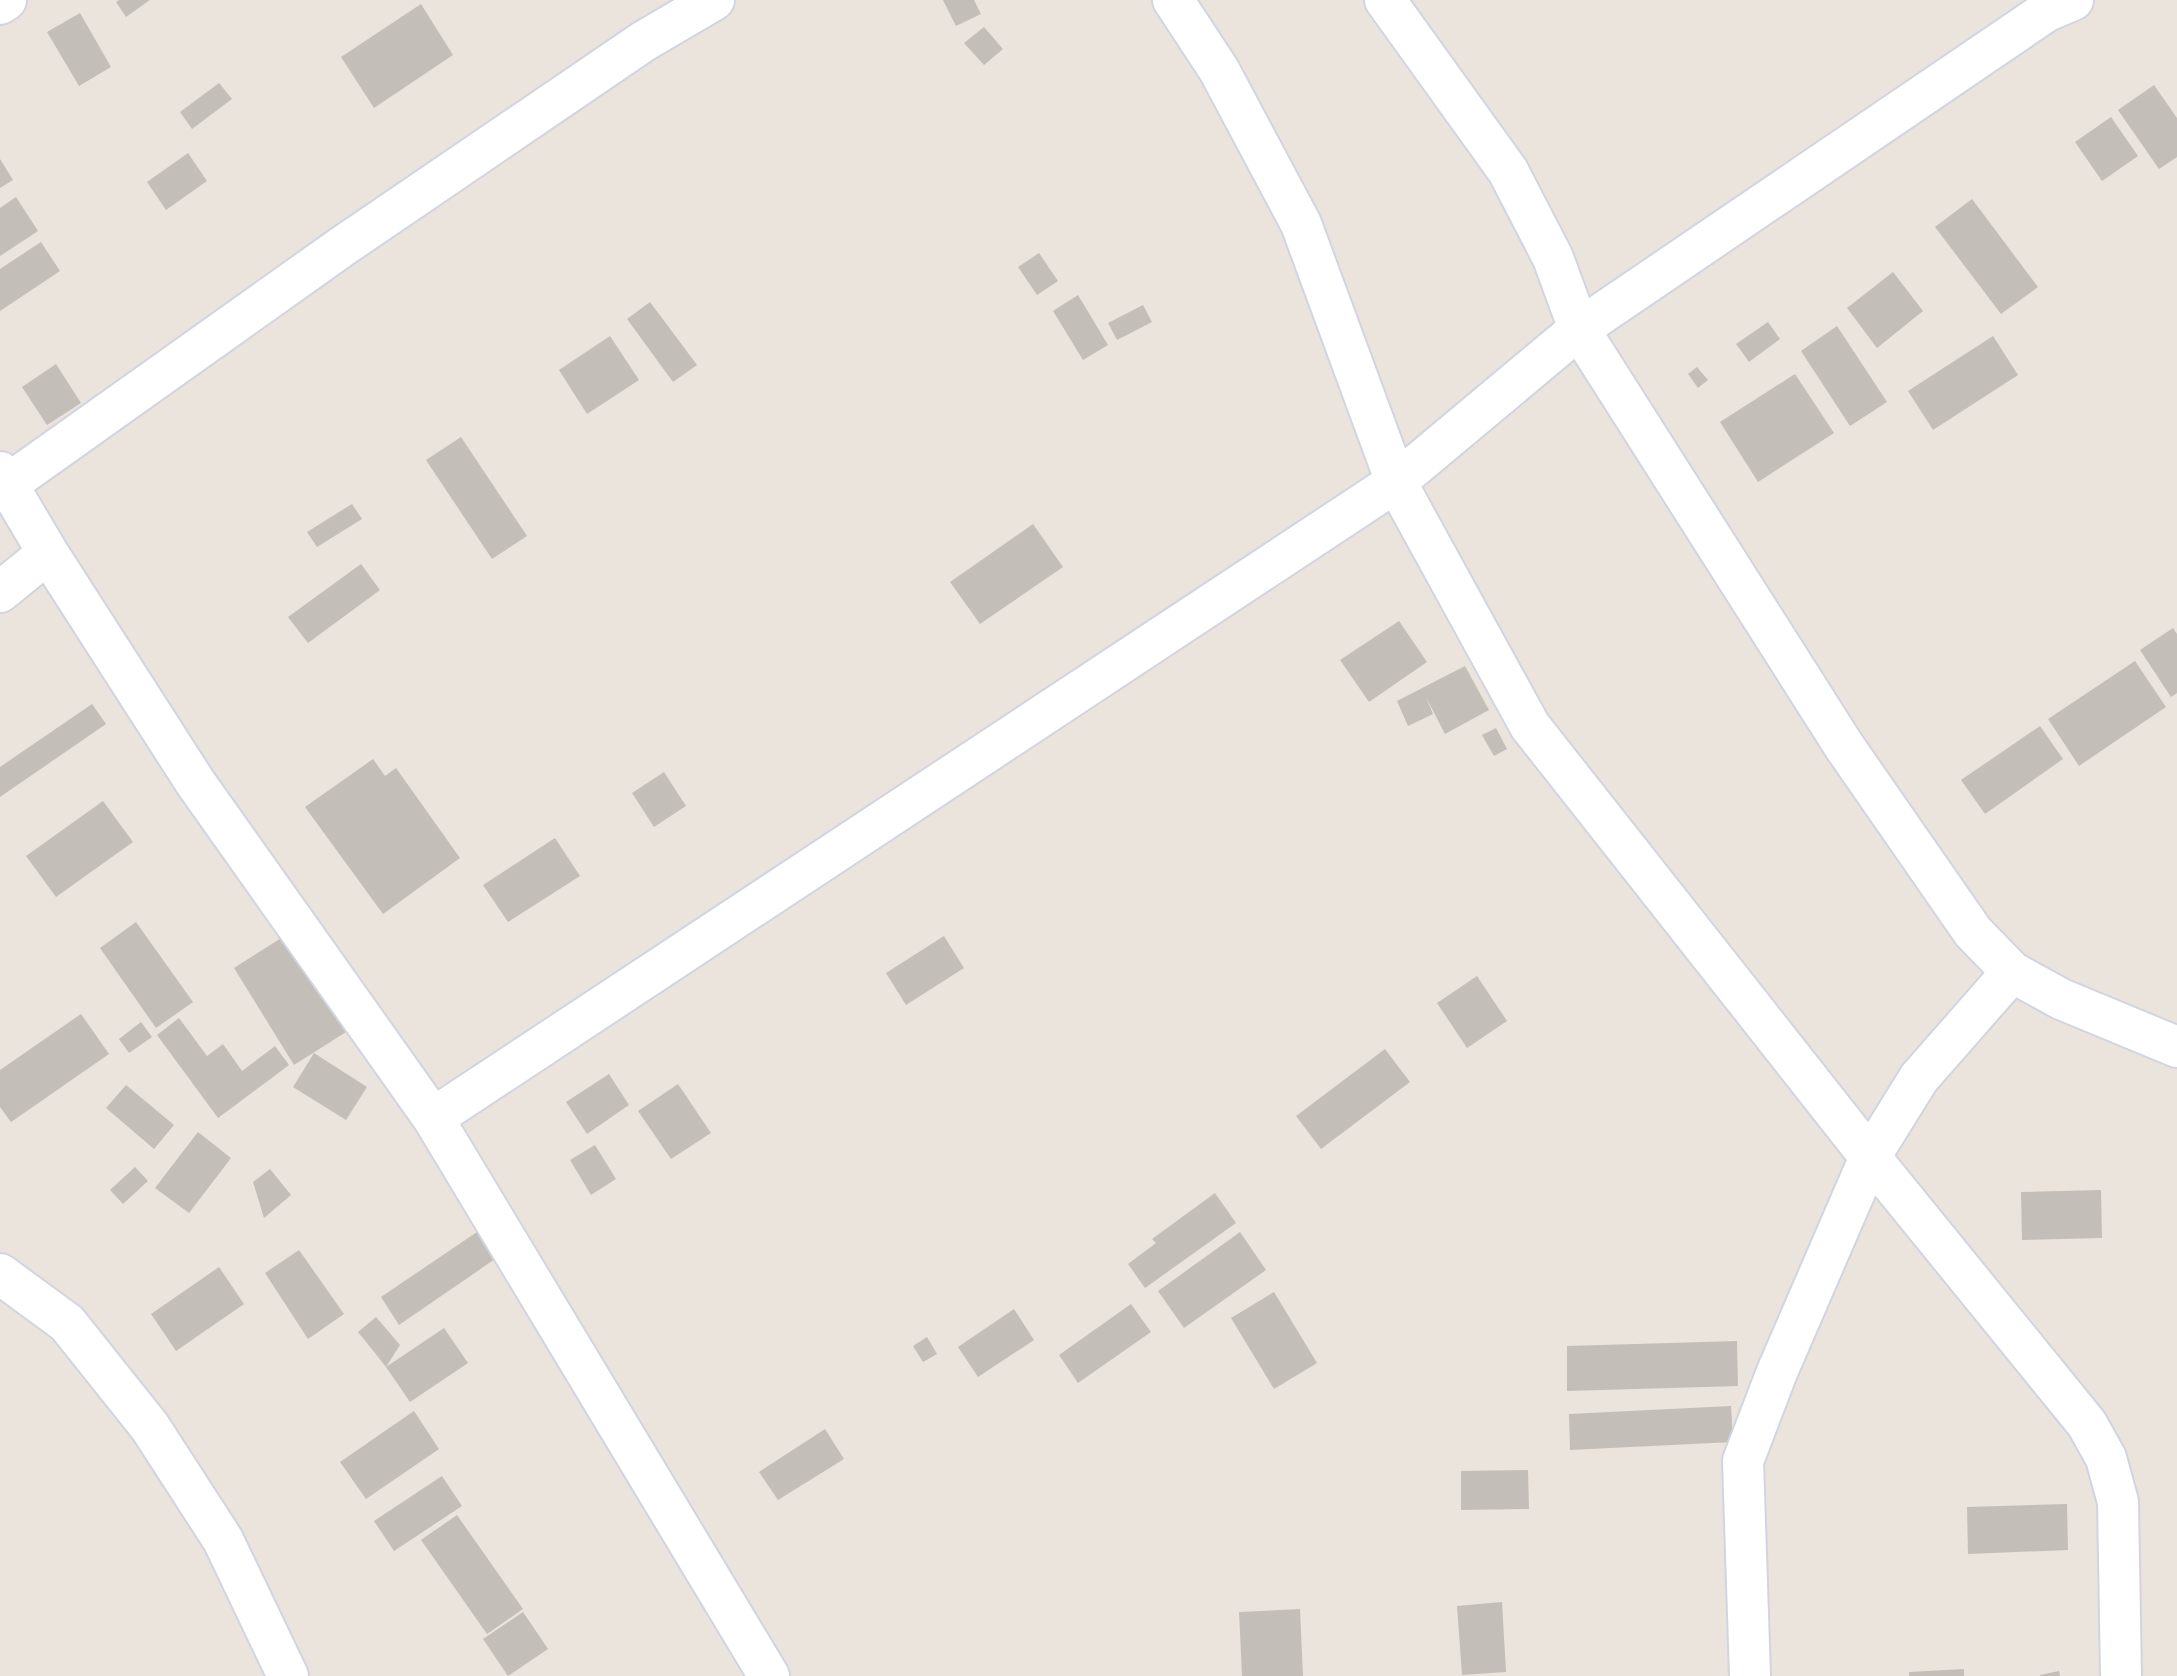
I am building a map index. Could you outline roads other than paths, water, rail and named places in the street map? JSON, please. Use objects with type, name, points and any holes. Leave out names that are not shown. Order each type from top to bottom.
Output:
[{"type":"street","points":[[0,4],[6,0]]},
{"type":"street","points":[[714,0],[644,41],[4,478],[48,553],[195,782],[433,1118],[769,1676]]},
{"type":"street","points":[[1173,0],[1219,70],[1301,224],[1396,482],[1530,726],[1870,1157],[2087,1424],[2106,1458],[2118,1502],[2121,1676]]},
{"type":"street","points":[[1385,0],[1508,171],[1553,258],[1579,329],[1844,746],[1973,932],[2012,972],[2061,999],[2177,1047]]},
{"type":"street","points":[[433,1118],[1396,482],[1579,329],[2047,11],[2073,0]]},
{"type":"street","points":[[0,592],[48,553]]},
{"type":"street","points":[[1750,1676],[1743,1461],[1777,1372],[1870,1157],[1919,1078],[2012,972]]},
{"type":"street","points":[[0,1274],[67,1323],[150,1427],[223,1540],[288,1676]]}]
